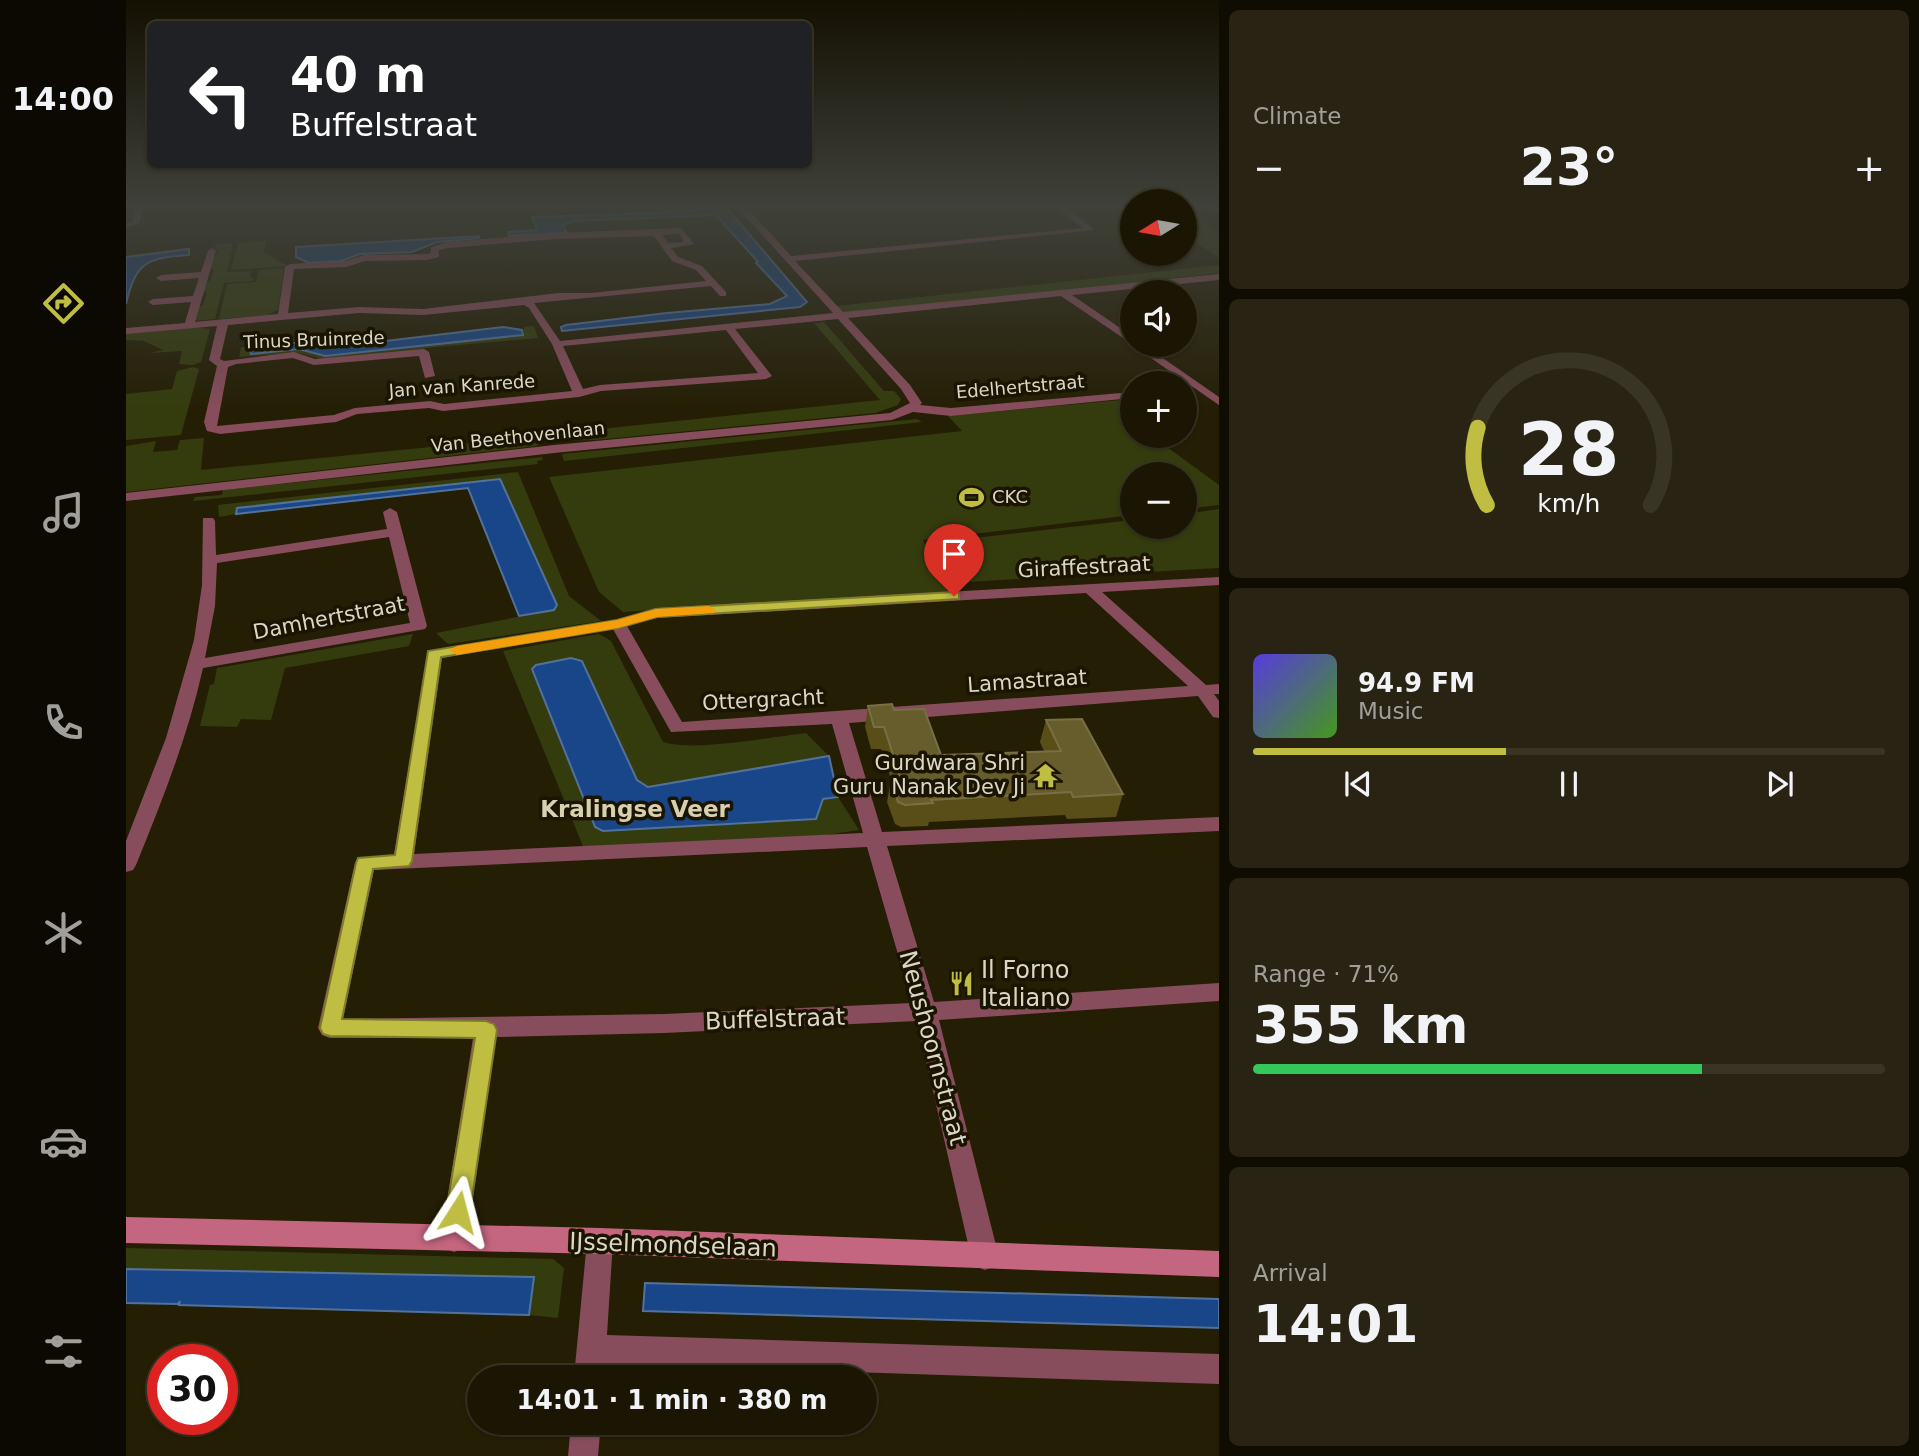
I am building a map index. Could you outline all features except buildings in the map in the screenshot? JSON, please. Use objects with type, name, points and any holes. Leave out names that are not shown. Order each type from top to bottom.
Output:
[{"type":"street","points":[[162,278],[191,276]]},
{"type":"street","points":[[189,326],[204,276]]},
{"type":"street","points":[[283,317],[289,276]]},
{"type":"street","points":[[699,294],[722,293],[706,276]]},
{"type":"street","points":[[803,276],[906,387],[915,399],[916,403],[912,408]]},
{"type":"street","points":[[557,344],[841,317],[1219,276]]},
{"type":"street","points":[[126,331],[359,310],[423,312],[525,302],[544,297],[602,295],[713,283]]},
{"type":"street","points":[[1063,293],[1120,333]]},
{"type":"street","points":[[153,302],[197,299]]},
{"type":"street","points":[[525,302],[533,306],[557,344],[579,394]]},
{"type":"street","name":"Jan van Kanrede","points":[[223,323],[214,360],[223,365],[210,422],[211,428],[220,430],[336,418],[355,411],[430,404],[443,408],[579,394],[600,388],[766,376],[728,326]]},
{"type":"street","name":"Tinus Bruinrede","points":[[223,365],[247,359],[294,355],[314,362],[424,352],[429,376]]},
{"type":"street","points":[[1154,357],[1219,402]]},
{"type":"street","name":"Edelhertstraat","points":[[912,408],[951,412],[1120,396]]},
{"type":"street","name":"Van Beethovenlaan","points":[[126,498],[554,449],[892,416],[912,408]]},
{"type":"street","name":"Damhertstraat","points":[[195,665],[419,626],[390,512]]},
{"type":"street","points":[[126,865],[165,767],[195,665],[207,606],[210,560],[208,521]]},
{"type":"street","points":[[210,560],[395,532]]},
{"type":"street","name":"Giraffestraat","points":[[403,861],[434,654],[618,624],[656,613],[1219,581]]},
{"type":"street","points":[[1089,588],[1211,690],[1219,713]]},
{"type":"street","name":"Ottergracht","points":[[618,624],[677,728],[839,719],[875,841]]},
{"type":"street","name":"Lamastraat","points":[[839,719],[1211,690]]},
{"type":"street","points":[[403,861],[1219,824]]},
{"type":"street","name":"Neushoornstraat","points":[[875,841],[926,1013],[985,1257]]},
{"type":"street","name":"Buffelstraat","points":[[403,861],[365,863],[330,1028],[486,1030],[926,1013],[1219,992]]},
{"type":"street","points":[[454,1239],[486,1030]]},
{"type":"street","name":"IJsselmondselaan","points":[[126,1230],[600,1241],[1219,1264]]},
{"type":"street","points":[[600,1241],[590,1363],[1219,1369]]},
{"type":"street","points":[[583,1456],[585,1435]]},
{"type":"green space","points":[[212,276],[254,277],[253,281],[224,283],[215,319],[194,321],[198,307],[203,305],[207,293],[203,291],[205,283],[210,281]]},
{"type":"green space","points":[[258,276],[283,276],[278,310],[267,315],[219,319],[227,284],[256,282]]},
{"type":"green space","points":[[1117,276],[1193,276],[1120,280],[1120,284],[854,314],[843,313],[837,306]]},
{"type":"green space","points":[[824,322],[884,391],[894,391],[901,399],[898,405],[875,413],[595,440],[555,441],[552,434],[880,400],[814,323]]},
{"type":"green space","points":[[534,326],[538,338],[322,359],[299,353],[239,357],[241,347],[254,347],[250,350],[251,354],[299,349],[325,356],[517,336],[523,335],[524,327]]},
{"type":"green space","points":[[195,327],[210,329],[201,362],[193,365],[179,364],[182,351],[150,353],[163,350],[144,341],[126,340],[126,333]]},
{"type":"green space","points":[[193,367],[199,369],[181,435],[126,440],[126,394],[172,389],[177,371]]},
{"type":"green space","points":[[1120,400],[1120,448],[1168,448],[1188,462],[1120,462],[1120,516],[923,540],[951,592],[623,612],[599,592],[549,477],[962,431],[948,416]]},
{"type":"green space","points":[[917,419],[922,422],[564,461],[562,454]]},
{"type":"green space","points":[[541,436],[542,443],[536,446],[126,492],[126,446],[156,441],[153,452],[177,450],[180,440],[204,438],[201,470]]},
{"type":"green space","points":[[542,457],[543,460],[537,461],[538,464],[193,501],[195,497],[222,495],[223,490]]},
{"type":"green space","points":[[1197,469],[1219,485],[1219,505],[1197,508]]},
{"type":"green space","points":[[518,472],[569,596],[601,621],[448,644],[436,633],[553,610],[500,479],[237,508],[236,514],[219,517],[218,505]]},
{"type":"green space","points":[[1219,509],[1219,568],[966,582],[940,542],[1120,521],[1120,539],[1197,539],[1197,512]]},
{"type":"green space","points":[[413,634],[409,646],[285,668],[271,720],[241,719],[237,727],[200,726],[217,668]]},
{"type":"green space","points":[[599,634],[611,641],[663,742],[677,745],[713,745],[806,733],[829,756],[648,787],[637,781],[532,669],[594,827],[603,831],[816,820],[823,799],[838,797],[859,830],[735,849],[587,856],[503,651]]},
{"type":"green space","points":[[126,1248],[553,1259],[564,1268],[558,1318],[529,1315],[534,1277],[126,1269]]},
{"type":"water","points":[[126,276],[136,276],[130,290],[126,304]]},
{"type":"water","points":[[768,276],[785,276],[807,302],[800,307],[562,331],[561,327],[667,313],[770,304],[787,296]]},
{"type":"water","points":[[503,327],[522,330],[523,335],[325,356],[299,349],[251,354],[250,350],[254,347],[313,341],[327,348]]},
{"type":"water","points":[[500,479],[557,605],[554,610],[519,616],[468,488],[236,514],[237,508]]},
{"type":"water","points":[[571,658],[582,661],[637,780],[648,787],[829,756],[838,797],[823,799],[816,819],[603,831],[595,827],[532,669],[536,665]]},
{"type":"water","points":[[126,1269],[534,1277],[529,1315],[179,1305],[180,1301],[178,1304],[126,1303]]},
{"type":"water","points":[[645,1283],[1219,1299],[1219,1328],[643,1311]]},
{"type":"slow traffic","points":[[457,650],[618,624],[656,613],[709,610]]},
{"type":"place","name":"CKC","points":[[972,497]]},
{"type":"place","name":"Gurdwara Shri Guru Nanak Dev Ji","points":[[1045,775]]},
{"type":"place","name":"Il Forno Italiano","points":[[961,984]]},
{"type":"district","name":"Kralingse Veer","points":[[635,809]]},
{"type":"route","points":[[458,1212],[486,1030],[330,1028],[365,863],[403,861],[434,654],[618,624],[656,613],[954,596]]}]
